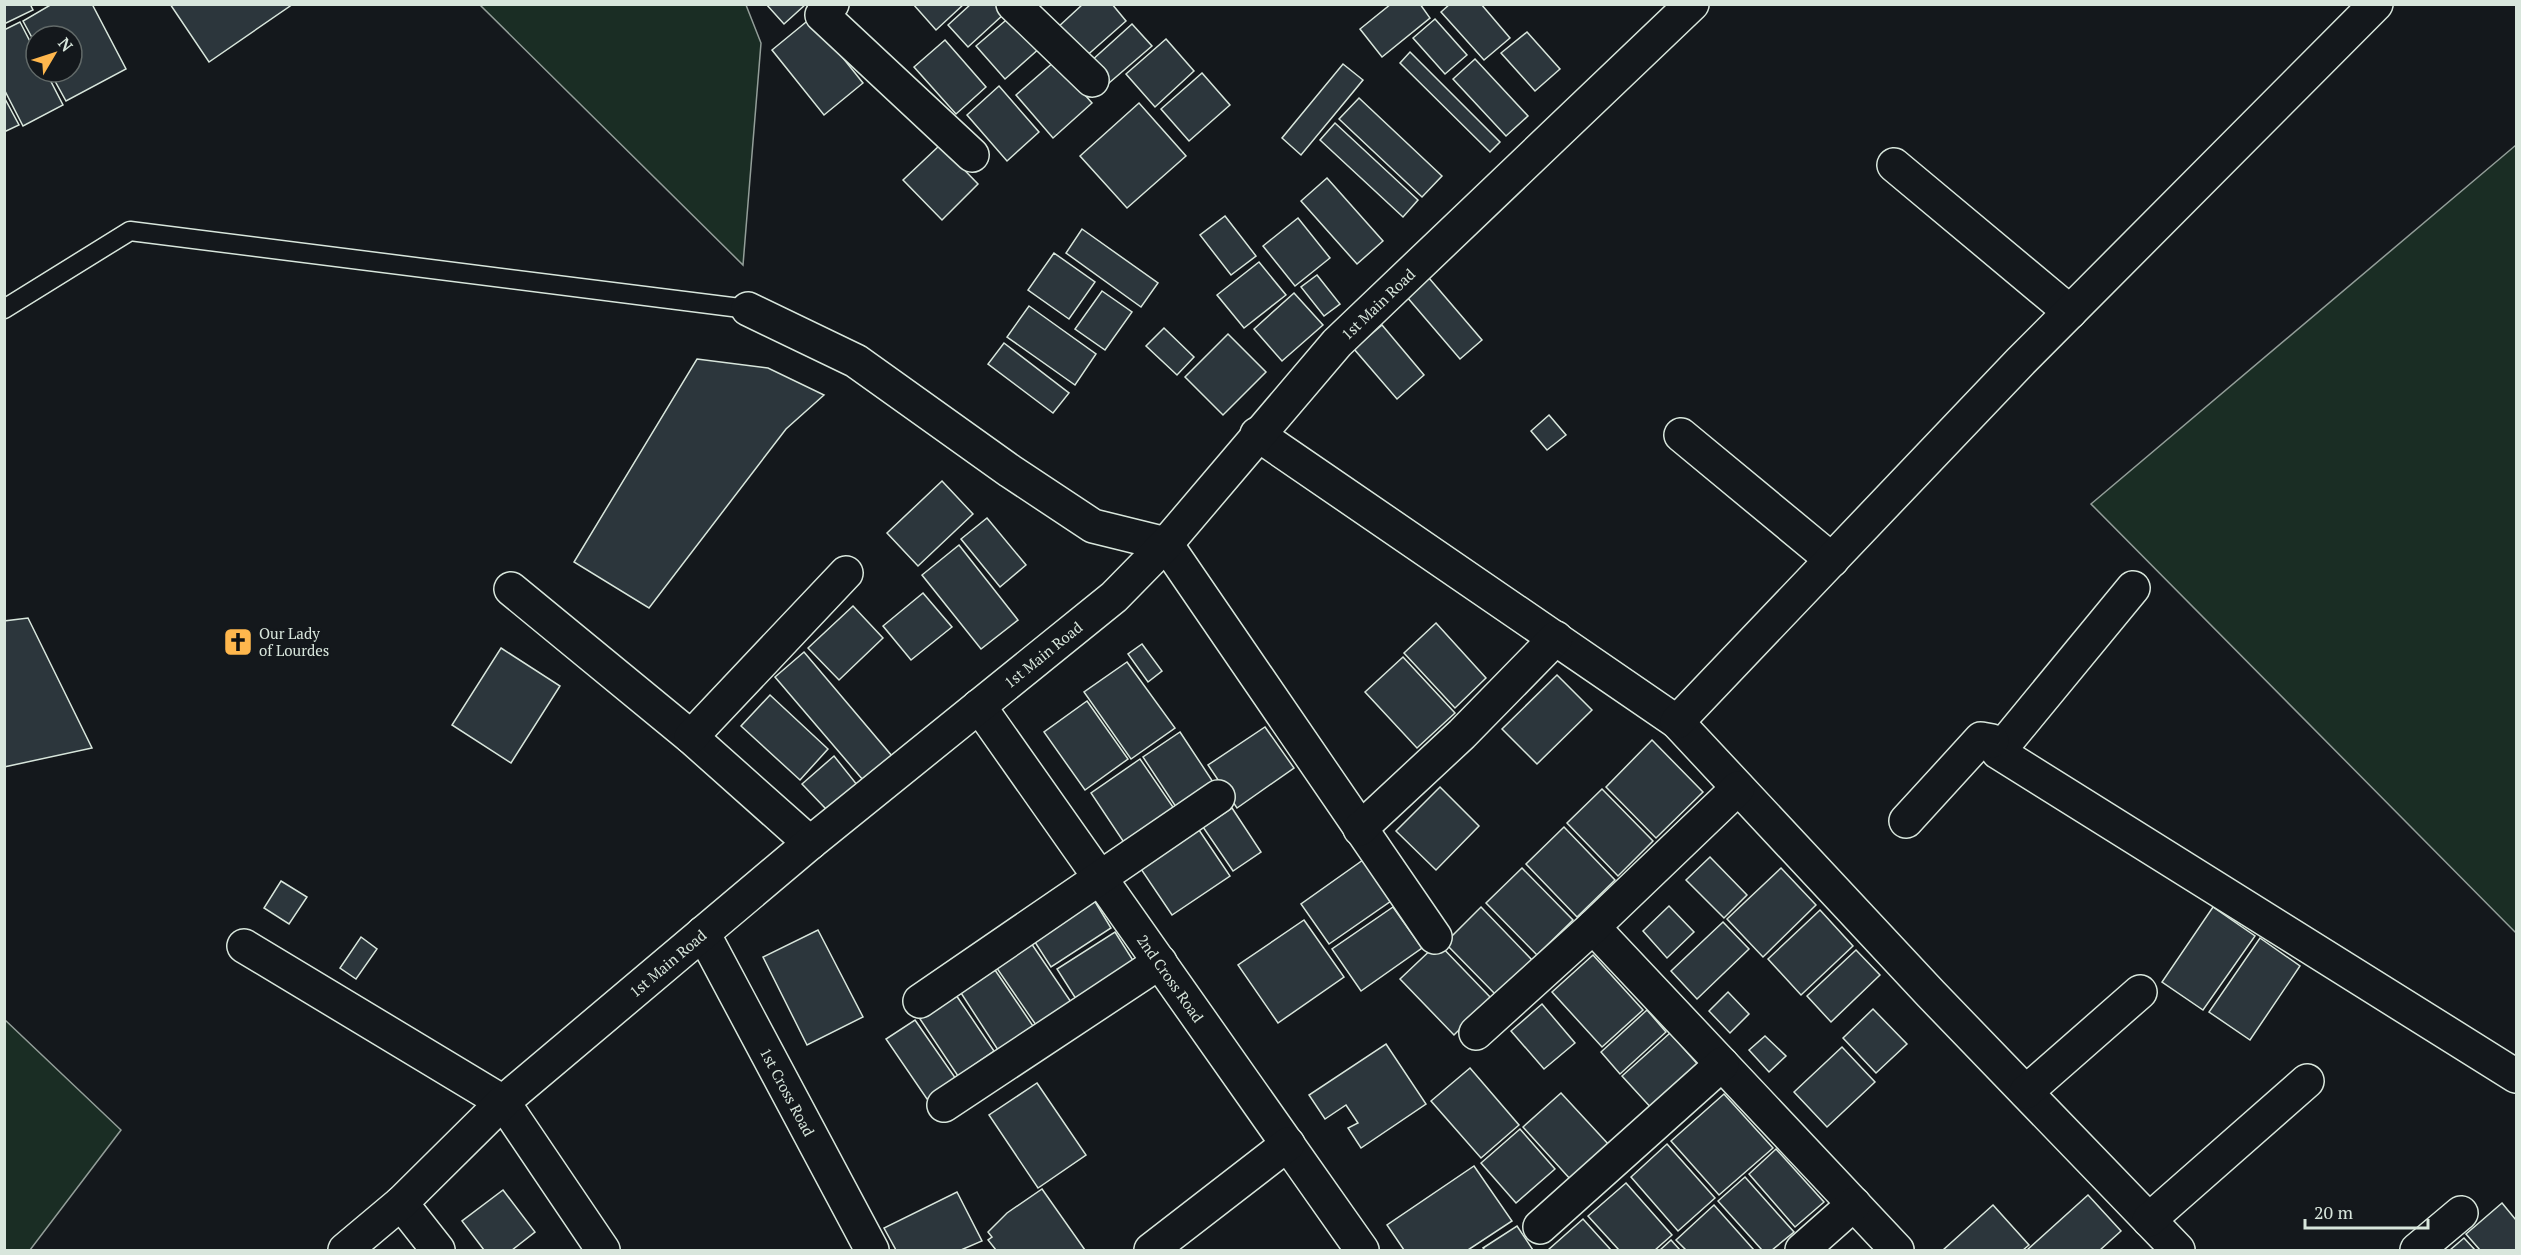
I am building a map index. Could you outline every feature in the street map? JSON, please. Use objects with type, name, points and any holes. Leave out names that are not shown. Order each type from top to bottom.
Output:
[{"type":"street","points":[[832,4],[822,15],[972,155]]},
{"type":"street","points":[[1013,4],[1092,80]]},
{"type":"street","name":"1st Main Road","points":[[345,1251],[400,1203],[503,1102],[810,843],[1114,597],[1166,544],[1336,343],[1692,4]]},
{"type":"street","points":[[1677,722],[2070,312],[2376,4]]},
{"type":"street","points":[[1894,165],[2070,312]]},
{"type":"street","points":[[748,309],[856,361],[1010,471],[1093,526],[1166,544],[1434,937]]},
{"type":"street","points":[[1257,434],[1677,722],[2178,1251]]},
{"type":"street","points":[[1681,435],[1832,560]]},
{"type":"street","points":[[691,737],[846,573]]},
{"type":"street","points":[[2133,588],[1998,752],[2517,1076]]},
{"type":"street","points":[[511,589],[691,737],[810,843]]},
{"type":"street","points":[[1360,829],[1462,734],[1556,638]]},
{"type":"street","name":"2nd Cross Road","points":[[979,706],[1362,1251]]},
{"type":"street","points":[[1906,821],[1981,739],[1992,741]]},
{"type":"street","points":[[1476,1033],[1593,927],[1738,788]]},
{"type":"street","points":[[920,1001],[1218,797]]},
{"type":"street","points":[[1593,927],[1897,1251]]},
{"type":"street","name":"1st Cross Road","points":[[703,933],[872,1251]]},
{"type":"street","points":[[244,946],[503,1102],[603,1251]]},
{"type":"street","points":[[944,1105],[1160,962]]},
{"type":"street","points":[[2026,1092],[2140,992]]},
{"type":"street","points":[[1540,1227],[1722,1064]]},
{"type":"street","points":[[2149,1220],[2307,1081]]},
{"type":"street","points":[[1151,1251],[1288,1144]]},
{"type":"street","points":[[400,1203],[438,1251]]},
{"type":"street","points":[[1802,1251],[1854,1204]]},
{"type":"street","points":[[2417,1251],[2461,1213]]},
{"type":"lane","points":[[4,309],[130,231],[748,309]]},
{"type":"green space","points":[[480,5],[746,5],[761,43],[743,265]]},
{"type":"green space","points":[[2516,145],[2516,933],[2091,504]]},
{"type":"green space","points":[[4,1019],[121,1130],[30,1250],[5,1250]]},
{"type":"building","points":[[4,4],[30,4],[33,10],[4,24]]},
{"type":"building","points":[[52,4],[92,4],[126,69],[66,101],[57,84],[84,84],[84,24],[25,24],[23,21]]},
{"type":"building","points":[[170,4],[293,4],[209,62]]},
{"type":"building","points":[[766,4],[806,4],[784,24]]},
{"type":"building","points":[[913,4],[964,4],[936,30]]},
{"type":"building","points":[[971,4],[996,4],[1004,14],[968,47],[948,25]]},
{"type":"building","points":[[1083,4],[1112,4],[1126,21],[1083,59],[1057,28]]},
{"type":"building","points":[[1391,4],[1420,4],[1430,18],[1382,57],[1360,29]]},
{"type":"building","points":[[1450,4],[1481,4],[1510,38],[1484,60],[1441,12]]},
{"type":"building","points":[[1012,15],[1041,47],[1005,79],[976,46]]},
{"type":"building","points":[[811,18],[863,83],[824,115],[772,50]]},
{"type":"building","points":[[1435,19],[1467,55],[1445,74],[1413,38]]},
{"type":"building","points":[[20,22],[24,30],[24,84],[52,84],[63,105],[23,126],[4,89],[4,30]]},
{"type":"building","points":[[1132,24],[1152,46],[1109,83],[1090,62]]},
{"type":"building","points":[[1527,32],[1560,69],[1535,91],[1501,53]]},
{"type":"building","points":[[1166,39],[1194,71],[1155,107],[1126,74]]},
{"type":"building","points":[[945,40],[986,87],[956,114],[914,67]]},
{"type":"building","points":[[1410,52],[1500,142],[1490,152],[1400,63]]},
{"type":"building","points":[[1475,59],[1528,116],[1506,136],[1453,79]]},
{"type":"building","points":[[1055,61],[1092,103],[1053,138],[1016,95]]},
{"type":"building","points":[[1343,64],[1363,80],[1301,155],[1282,138]]},
{"type":"building","points":[[1202,73],[1230,105],[1189,141],[1161,109]]},
{"type":"building","points":[[999,86],[1039,132],[1007,161],[967,115]]},
{"type":"building","points":[[4,97],[19,125],[4,132]]},
{"type":"building","points":[[1359,98],[1442,176],[1422,197],[1339,119]]},
{"type":"building","points":[[1139,103],[1186,156],[1127,208],[1080,156]]},
{"type":"building","points":[[1335,123],[1418,200],[1403,217],[1320,140]]},
{"type":"building","points":[[940,145],[978,184],[942,220],[903,180]]},
{"type":"building","points":[[1327,178],[1383,241],[1357,264],[1301,201]]},
{"type":"building","points":[[1225,216],[1256,256],[1231,275],[1200,235]]},
{"type":"building","points":[[1298,218],[1330,258],[1295,286],[1263,246]]},
{"type":"building","points":[[1082,229],[1158,283],[1141,307],[1066,253]]},
{"type":"building","points":[[1054,253],[1095,282],[1069,319],[1028,290]]},
{"type":"building","points":[[1259,262],[1286,295],[1244,328],[1217,295]]},
{"type":"building","points":[[1317,275],[1340,304],[1324,316],[1301,287]]},
{"type":"building","points":[[1429,278],[1482,340],[1460,359],[1407,297]]},
{"type":"building","points":[[1102,291],[1132,312],[1105,350],[1075,329]]},
{"type":"building","points":[[1294,293],[1323,325],[1282,361],[1254,329]]},
{"type":"building","points":[[1029,306],[1096,354],[1075,385],[1007,337]]},
{"type":"building","points":[[1382,325],[1424,375],[1397,399],[1354,349]]},
{"type":"building","points":[[1164,328],[1194,357],[1177,375],[1146,346]]},
{"type":"building","points":[[1228,334],[1266,372],[1223,415],[1185,377]]},
{"type":"building","points":[[1004,343],[1069,393],[1053,413],[988,364]]},
{"type":"building","points":[[697,359],[768,368],[824,395],[786,429],[649,608],[574,562]]},
{"type":"building","points":[[1549,415],[1566,435],[1547,450],[1531,431]]},
{"type":"building","points":[[942,481],[973,514],[918,566],[887,533]]},
{"type":"building","points":[[987,518],[1026,565],[1000,587],[961,539]]},
{"type":"building","points":[[959,545],[1018,620],[981,649],[922,575]]},
{"type":"building","points":[[923,593],[952,627],[911,660],[883,626]]},
{"type":"building","points":[[853,606],[883,638],[839,680],[808,648]]},
{"type":"building","points":[[28,618],[92,748],[4,767],[4,621]]},
{"type":"building","points":[[1436,623],[1486,678],[1455,708],[1404,653]]},
{"type":"building","points":[[1142,644],[1162,671],[1148,682],[1128,654]]},
{"type":"building","points":[[501,648],[560,686],[511,763],[452,725]]},
{"type":"building","points":[[804,652],[892,756],[863,780],[775,677]]},
{"type":"building","points":[[1403,657],[1455,713],[1417,748],[1365,692]]},
{"type":"building","points":[[1127,662],[1175,728],[1131,759],[1084,692]]},
{"type":"building","points":[[1557,675],[1592,710],[1537,764],[1502,729]]},
{"type":"building","points":[[770,695],[828,749],[800,780],[741,726]]},
{"type":"building","points":[[1087,701],[1128,759],[1085,790],[1044,732]]},
{"type":"building","points":[[1265,727],[1294,768],[1237,808],[1208,765]]},
{"type":"building","points":[[1180,732],[1215,785],[1178,810],[1143,757]]},
{"type":"building","points":[[1652,740],[1703,792],[1656,838],[1606,787]]},
{"type":"building","points":[[834,756],[858,786],[826,809],[802,784]]},
{"type":"building","points":[[1140,759],[1175,810],[1125,844],[1091,793]]},
{"type":"building","points":[[1440,787],[1479,826],[1436,870],[1396,831]]},
{"type":"building","points":[[1602,789],[1653,841],[1618,876],[1567,823]]},
{"type":"building","points":[[1232,808],[1261,852],[1233,871],[1203,827]]},
{"type":"building","points":[[1564,827],[1615,880],[1577,917],[1526,864]]},
{"type":"building","points":[[1199,830],[1230,876],[1172,915],[1141,869]]},
{"type":"building","points":[[1710,857],[1747,895],[1724,918],[1686,880]]},
{"type":"building","points":[[1363,860],[1391,901],[1329,944],[1301,904]]},
{"type":"building","points":[[1522,868],[1573,920],[1537,955],[1486,903]]},
{"type":"building","points":[[1781,868],[1816,905],[1763,957],[1727,919]]},
{"type":"building","points":[[281,881],[307,897],[289,924],[264,908]]},
{"type":"building","points":[[1094,900],[1111,928],[1051,967],[1033,939]]},
{"type":"building","points":[[1669,906],[1694,932],[1667,958],[1643,931]]},
{"type":"building","points":[[1393,907],[1422,948],[1361,991],[1332,949]]},
{"type":"building","points":[[1481,907],[1532,960],[1496,995],[1445,943]]},
{"type":"building","points":[[2213,907],[2255,936],[2203,1010],[2162,982]]},
{"type":"building","points":[[1820,910],[1853,946],[1801,995],[1768,959]]},
{"type":"building","points":[[1304,920],[1344,977],[1278,1023],[1238,965]]},
{"type":"building","points":[[1723,922],[1749,949],[1697,999],[1671,971]]},
{"type":"building","points":[[818,930],[863,1017],[807,1045],[763,957]]},
{"type":"building","points":[[1115,932],[1134,962],[1076,999],[1057,969]]},
{"type":"building","points":[[361,937],[377,949],[356,979],[340,968]]},
{"type":"building","points":[[2260,938],[2300,966],[2250,1040],[2209,1012]]},
{"type":"building","points":[[1029,940],[1071,1002],[1036,1025],[994,964]]},
{"type":"building","points":[[1438,943],[1491,998],[1454,1035],[1400,979]]},
{"type":"building","points":[[1856,950],[1880,975],[1831,1022],[1807,996]]},
{"type":"building","points":[[1593,955],[1643,1010],[1602,1047],[1552,992]]},
{"type":"building","points":[[995,970],[1033,1026],[998,1050],[961,993]]},
{"type":"building","points":[[1728,992],[1749,1014],[1730,1033],[1709,1011]]},
{"type":"building","points":[[956,995],[994,1051],[958,1076],[920,1019]]},
{"type":"building","points":[[1542,1004],[1575,1043],[1544,1069],[1511,1031]]},
{"type":"building","points":[[1873,1009],[1907,1044],[1876,1073],[1843,1038]]},
{"type":"building","points":[[1647,1010],[1666,1032],[1620,1074],[1601,1052]]},
{"type":"building","points":[[915,1020],[956,1079],[927,1099],[886,1039]]},
{"type":"building","points":[[1670,1033],[1701,1068],[1654,1111],[1622,1076]]},
{"type":"building","points":[[1765,1036],[1786,1056],[1769,1072],[1749,1050]]},
{"type":"building","points":[[1386,1044],[1426,1104],[1361,1148],[1348,1128],[1358,1123],[1346,1105],[1325,1119],[1309,1095]]},
{"type":"building","points":[[1842,1047],[1875,1082],[1827,1127],[1794,1092]]},
{"type":"building","points":[[1470,1068],[1519,1125],[1481,1158],[1431,1101]]},
{"type":"building","points":[[1037,1083],[1086,1155],[1038,1188],[989,1115]]},
{"type":"building","points":[[1561,1093],[1610,1146],[1571,1180],[1523,1127]]},
{"type":"building","points":[[1724,1094],[1773,1148],[1719,1195],[1671,1141]]},
{"type":"building","points":[[1520,1129],[1555,1169],[1516,1203],[1481,1163]]},
{"type":"building","points":[[1667,1144],[1715,1198],[1678,1231],[1631,1177]]},
{"type":"building","points":[[1776,1149],[1824,1202],[1795,1227],[1749,1174]]},
{"type":"building","points":[[1474,1166],[1512,1221],[1468,1250],[1404,1250],[1387,1225]]},
{"type":"building","points":[[1745,1177],[1794,1232],[1772,1250],[1762,1250],[1718,1201]]},
{"type":"building","points":[[1626,1183],[1672,1235],[1655,1250],[1619,1250],[1588,1216]]},
{"type":"building","points":[[1042,1189],[1085,1250],[996,1250],[988,1240],[992,1237],[988,1232],[1007,1213]]},
{"type":"building","points":[[503,1190],[535,1232],[512,1250],[484,1250],[462,1221]]},
{"type":"building","points":[[957,1192],[982,1241],[961,1250],[896,1250],[884,1228]]},
{"type":"building","points":[[2088,1195],[2121,1231],[2100,1250],[2027,1250]]},
{"type":"building","points":[[2502,1203],[2516,1220],[2516,1250],[2480,1250],[2466,1234]]},
{"type":"building","points":[[1714,1205],[1754,1250],[1686,1250],[1676,1240]]},
{"type":"building","points":[[1993,1205],[2029,1245],[2023,1250],[1943,1250]]},
{"type":"building","points":[[1583,1219],[1611,1250],[1548,1250]]},
{"type":"building","points":[[1517,1226],[1533,1250],[1485,1250],[1483,1248]]},
{"type":"building","points":[[2464,1238],[2475,1250],[2450,1250]]},
{"type":"building","points":[[1671,1240],[1680,1250],[1660,1250]]},
{"type":"place","name":"Our Lady of Lourdes","points":[[238,642]]}]
